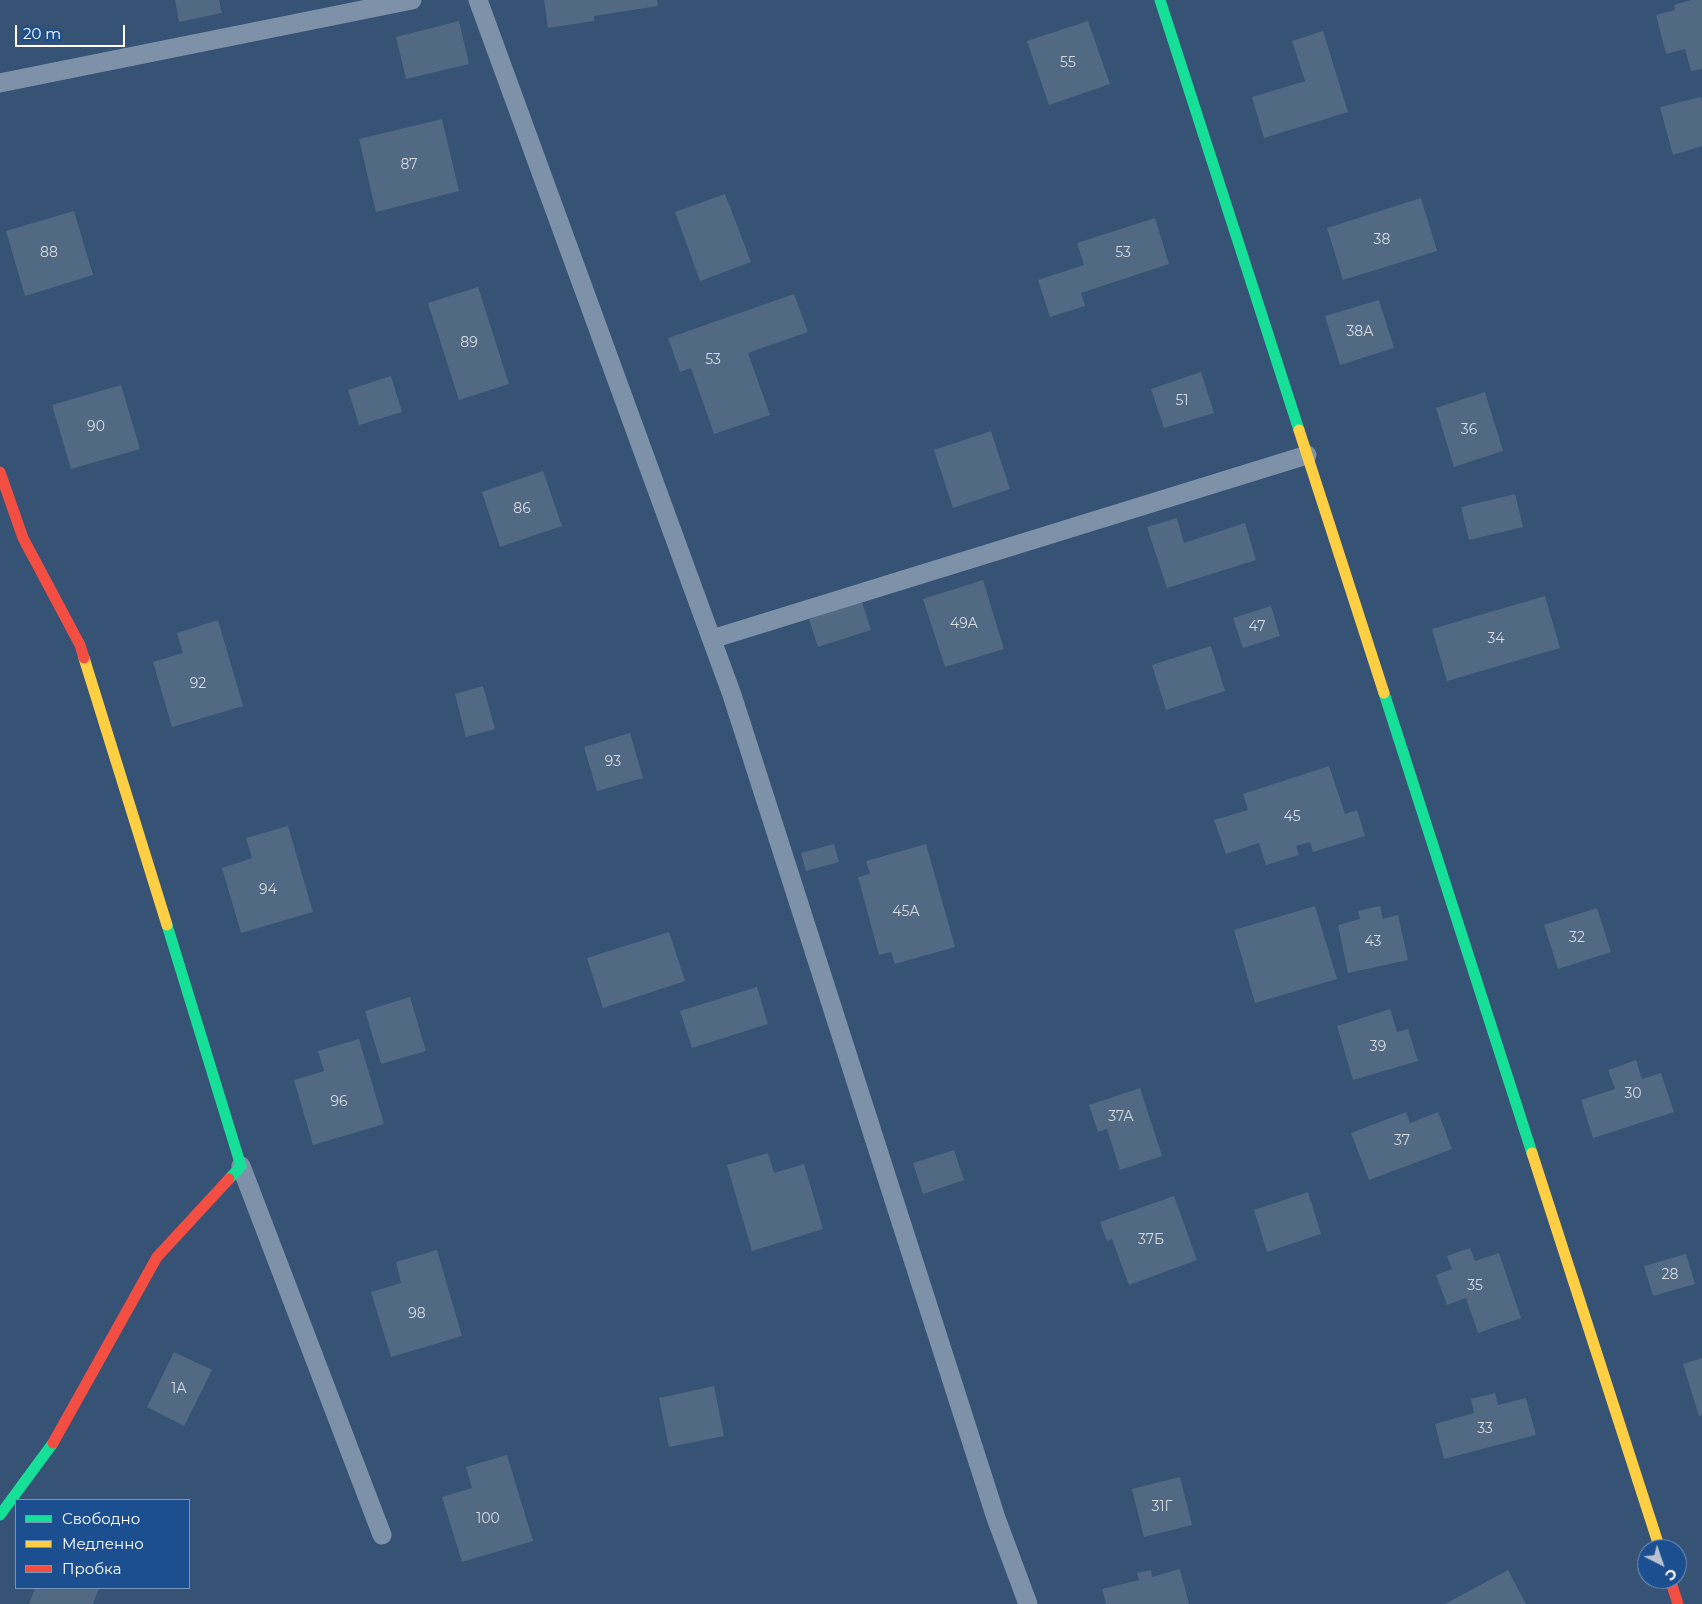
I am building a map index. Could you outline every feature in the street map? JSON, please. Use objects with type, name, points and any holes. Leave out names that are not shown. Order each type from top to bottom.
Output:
[{"type":"street","points":[[1160,0],[1657,1539]]},
{"type":"street","points":[[0,472],[23,538],[80,645],[241,1166],[158,1257],[50,1448],[0,1515]]},
{"type":"street","points":[[1673,1589],[1678,1604]]},
{"type":"lane","points":[[0,83],[412,0]]},
{"type":"lane","points":[[478,0],[732,695],[996,1518],[1028,1604]]},
{"type":"lane","points":[[712,639],[1307,455]]},
{"type":"lane","points":[[241,1166],[382,1535]]},
{"type":"building","points":[[175,0],[219,0],[222,13],[179,22]]},
{"type":"building","points":[[544,0],[657,0],[658,6],[594,16],[594,21],[548,28]]},
{"type":"building","points":[[1691,0],[1702,0],[1702,69],[1691,71],[1685,49],[1666,54],[1656,15],[1675,10],[1674,5]]},
{"type":"building","points":[[459,21],[469,64],[406,79],[396,37]]},
{"type":"building","points":[[1088,21],[1110,84],[1049,105],[1027,41]]},
{"type":"building","points":[[1323,31],[1348,112],[1264,138],[1252,97],[1305,81],[1292,41]]},
{"type":"building","points":[[1701,97],[1702,146],[1673,155],[1660,107]]},
{"type":"building","points":[[442,119],[459,191],[376,212],[359,139]]},
{"type":"building","points":[[725,194],[751,262],[700,281],[675,212]]},
{"type":"building","points":[[1421,198],[1437,251],[1343,280],[1327,228]]},
{"type":"building","points":[[74,211],[93,275],[25,296],[6,231]]},
{"type":"building","points":[[1155,218],[1169,264],[1081,293],[1085,306],[1050,317],[1038,280],[1084,265],[1077,243]]},
{"type":"building","points":[[478,287],[509,384],[459,400],[428,303]]},
{"type":"building","points":[[794,294],[808,332],[748,353],[770,415],[714,434],[691,368],[680,372],[668,338]]},
{"type":"building","points":[[1379,300],[1394,348],[1340,365],[1325,316]]},
{"type":"building","points":[[1201,372],[1214,413],[1164,428],[1151,389]]},
{"type":"building","points":[[391,376],[402,412],[359,425],[348,390]]},
{"type":"building","points":[[121,385],[140,449],[71,469],[52,405]]},
{"type":"building","points":[[1485,392],[1503,451],[1454,467],[1436,408]]},
{"type":"building","points":[[991,431],[1010,489],[953,508],[934,450]]},
{"type":"building","points":[[543,471],[562,526],[500,547],[482,492]]},
{"type":"building","points":[[1515,494],[1523,527],[1469,540],[1461,507]]},
{"type":"building","points":[[1177,518],[1184,543],[1245,523],[1256,560],[1167,588],[1147,527]]},
{"type":"building","points":[[983,580],[1004,649],[945,667],[923,599]]},
{"type":"building","points":[[1545,596],[1560,648],[1447,681],[1432,629]]},
{"type":"building","points":[[862,602],[871,630],[818,647],[809,619]]},
{"type":"building","points":[[1271,606],[1280,636],[1243,648],[1233,618]]},
{"type":"building","points":[[218,620],[243,706],[172,727],[153,662],[183,653],[177,633]]},
{"type":"building","points":[[1211,646],[1225,691],[1166,710],[1152,665]]},
{"type":"building","points":[[483,686],[495,729],[466,737],[455,694]]},
{"type":"building","points":[[630,733],[643,778],[597,791],[584,747]]},
{"type":"building","points":[[1329,766],[1345,814],[1357,810],[1365,836],[1313,852],[1310,842],[1296,846],[1299,855],[1266,865],[1259,843],[1226,854],[1214,820],[1248,810],[1243,794]]},
{"type":"building","points":[[288,826],[313,912],[241,933],[222,868],[252,858],[246,838]]},
{"type":"building","points":[[834,844],[839,862],[806,871],[801,853]]},
{"type":"building","points":[[926,844],[955,947],[895,964],[891,952],[879,955],[858,877],[870,874],[866,861]]},
{"type":"building","points":[[1315,906],[1337,979],[1255,1003],[1234,930]]},
{"type":"building","points":[[1380,906],[1383,919],[1398,915],[1408,960],[1348,973],[1338,925],[1360,919],[1358,911]]},
{"type":"building","points":[[1597,908],[1611,952],[1558,969],[1544,925]]},
{"type":"building","points":[[669,932],[685,981],[603,1008],[587,958]]},
{"type":"building","points":[[757,987],[768,1024],[692,1048],[680,1011]]},
{"type":"building","points":[[410,997],[426,1051],[381,1064],[365,1011]]},
{"type":"building","points":[[1390,1009],[1397,1032],[1408,1029],[1418,1061],[1353,1080],[1337,1026]]},
{"type":"building","points":[[359,1039],[384,1124],[313,1145],[294,1080],[324,1071],[318,1051]]},
{"type":"building","points":[[1636,1060],[1642,1079],[1661,1073],[1674,1112],[1593,1138],[1581,1100],[1615,1089],[1608,1070]]},
{"type":"building","points":[[1140,1088],[1162,1156],[1120,1170],[1107,1129],[1098,1132],[1089,1105]]},
{"type":"building","points":[[1406,1112],[1410,1123],[1438,1112],[1452,1149],[1369,1180],[1351,1133]]},
{"type":"building","points":[[954,1150],[964,1180],[923,1194],[913,1163]]},
{"type":"building","points":[[768,1153],[774,1173],[804,1164],[823,1229],[752,1251],[727,1165]]},
{"type":"building","points":[[1308,1192],[1321,1234],[1267,1252],[1254,1210]]},
{"type":"building","points":[[1174,1196],[1197,1260],[1129,1285],[1112,1239],[1107,1241],[1100,1222]]},
{"type":"building","points":[[1470,1248],[1475,1261],[1499,1253],[1521,1318],[1478,1333],[1466,1298],[1447,1305],[1436,1275],[1452,1269],[1447,1256]]},
{"type":"building","points":[[437,1250],[462,1336],[391,1357],[371,1292],[401,1283],[396,1262]]},
{"type":"building","points":[[1686,1254],[1695,1284],[1653,1296],[1644,1266]]},
{"type":"building","points":[[174,1352],[212,1370],[184,1426],[147,1407]]},
{"type":"building","points":[[1702,1358],[1702,1415],[1699,1416],[1683,1364]]},
{"type":"building","points":[[714,1386],[724,1436],[669,1447],[659,1398]]},
{"type":"building","points":[[1495,1393],[1498,1405],[1526,1398],[1536,1435],[1444,1459],[1435,1424],[1474,1413],[1471,1399]]},
{"type":"building","points":[[507,1455],[533,1541],[462,1562],[442,1497],[472,1488],[466,1467]]},
{"type":"building","points":[[1180,1477],[1192,1525],[1144,1537],[1132,1489]]},
{"type":"building","points":[[1180,1569],[1189,1604],[1106,1604],[1102,1589],[1139,1580],[1137,1573],[1151,1570],[1152,1577]]},
{"type":"building","points":[[1508,1570],[1526,1604],[1445,1604]]},
{"type":"building","points":[[35,1589],[99,1589],[93,1604],[29,1604]]},
{"type":"traffic: fast","points":[[1160,0],[1299,430]]},
{"type":"traffic: fast","points":[[1384,693],[1532,1153]]},
{"type":"traffic: fast","points":[[167,925],[241,1166],[229,1179]]},
{"type":"traffic: fast","points":[[0,1515],[53,1443]]},
{"type":"traffic: slow","points":[[1299,430],[1384,693]]},
{"type":"traffic: slow","points":[[84,658],[167,925]]},
{"type":"traffic: slow","points":[[1532,1153],[1657,1539]]},
{"type":"traffic: jam","points":[[0,472],[23,538],[80,645],[84,658]]},
{"type":"traffic: jam","points":[[53,1443],[157,1257],[229,1179]]},
{"type":"traffic: jam","points":[[1673,1589],[1678,1604]]}]
